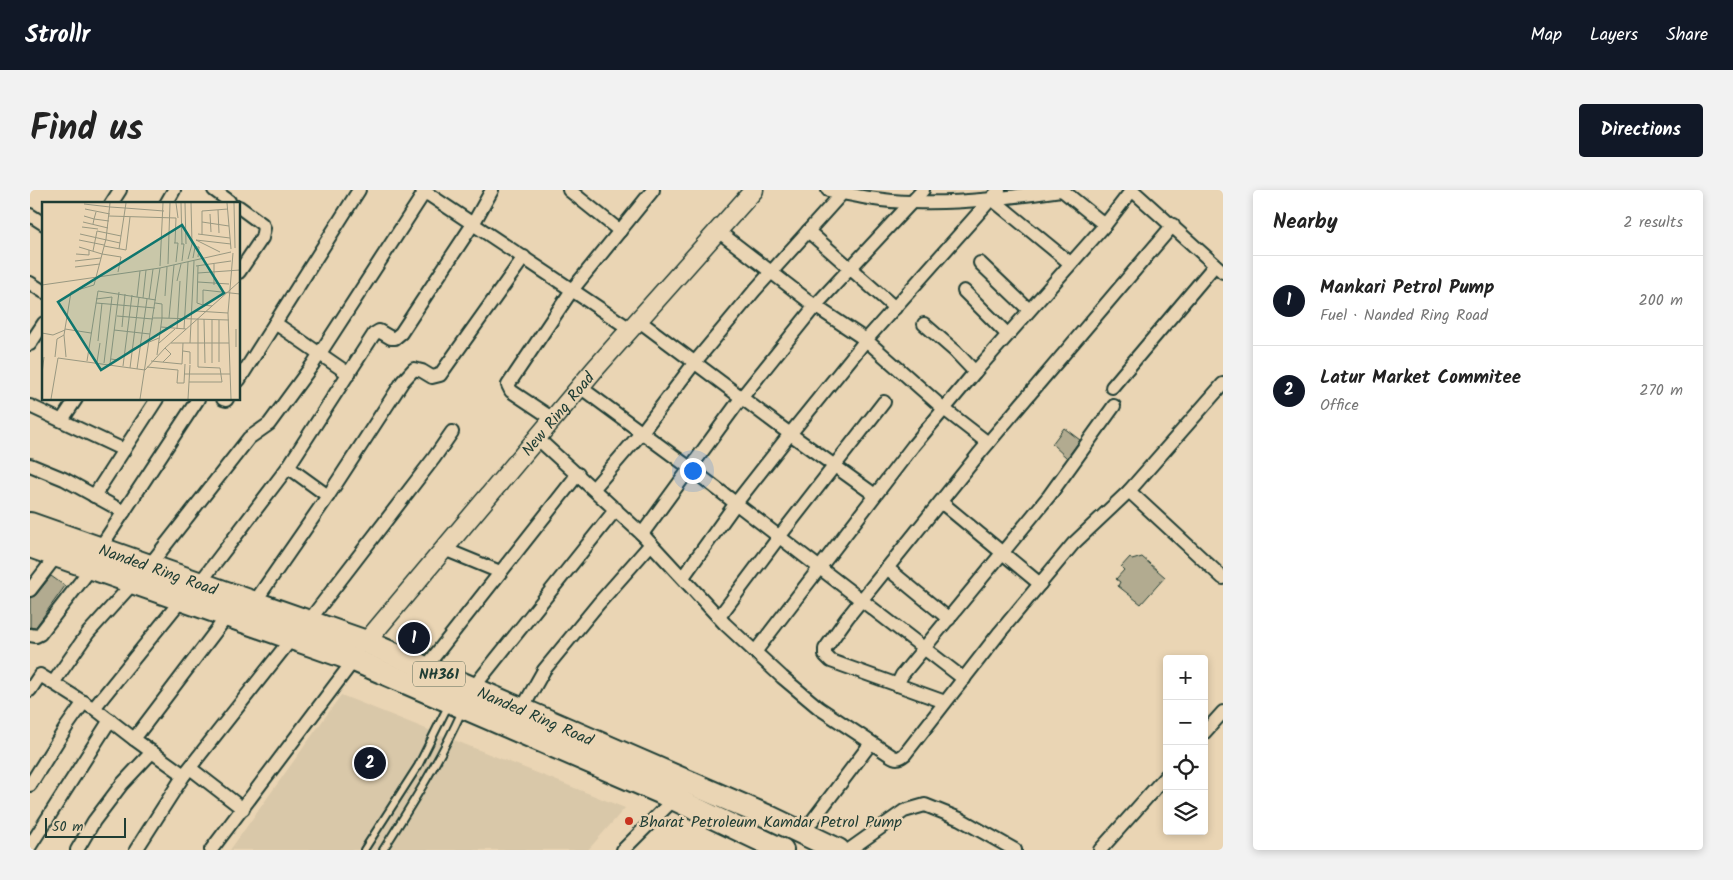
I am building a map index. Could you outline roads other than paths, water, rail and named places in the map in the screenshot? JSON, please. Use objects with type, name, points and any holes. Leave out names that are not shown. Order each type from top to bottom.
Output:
[{"type":"highway","name":"Nanded Ring Road","points":[[30,524],[96,558],[141,574],[200,584],[308,622],[360,651],[425,668],[462,699],[522,709],[838,850]]},
{"type":"highway","name":"NH361","points":[[30,546],[57,555],[96,558]]},
{"type":"highway","name":"NH361","points":[[141,574],[182,599],[292,638],[360,651],[782,850]]},
{"type":"street","points":[[112,202],[120,190]]},
{"type":"street","points":[[167,202],[174,190]]},
{"type":"street","points":[[214,190],[229,202]]},
{"type":"street","points":[[240,378],[359,190]]},
{"type":"street","points":[[200,584],[288,467],[377,332],[381,332],[391,338],[398,337],[473,224],[492,190]]},
{"type":"street","points":[[569,190],[620,231]]},
{"type":"street","points":[[553,419],[511,391],[508,385],[572,290],[653,190]]},
{"type":"street","name":"New Ring Road","points":[[360,651],[580,387],[754,190]]},
{"type":"street","points":[[828,190],[872,198],[912,202],[1062,190],[1104,225]]},
{"type":"street","points":[[642,534],[742,398],[815,306],[923,190]]},
{"type":"street","points":[[755,652],[913,446],[1132,190],[1219,268],[1112,387]]},
{"type":"street","points":[[53,683],[88,633],[141,574],[249,438],[270,424],[320,354],[424,191],[572,290],[634,324],[695,362],[875,495]]},
{"type":"street","points":[[594,488],[642,432],[695,362],[771,272],[844,192]]},
{"type":"street","points":[[995,195],[1070,263]]},
{"type":"street","points":[[683,577],[736,503],[866,340],[995,195]]},
{"type":"street","points":[[240,209],[262,224],[264,228],[262,238],[240,271]]},
{"type":"street","points":[[30,215],[42,223]]},
{"type":"street","points":[[946,702],[831,661],[825,655],[825,649],[887,568],[988,443],[1172,225]]},
{"type":"street","points":[[718,230],[815,306],[866,340],[944,409],[988,443]]},
{"type":"street","points":[[808,231],[895,308]]},
{"type":"street","points":[[254,603],[411,371],[418,369],[432,377],[440,374],[524,258]]},
{"type":"street","points":[[980,263],[1029,310]]},
{"type":"street","points":[[30,283],[42,291]]},
{"type":"street","points":[[964,291],[1007,334]]},
{"type":"street","points":[[275,323],[349,374]]},
{"type":"street","points":[[924,324],[955,351],[975,372]]},
{"type":"street","points":[[30,344],[42,326]]},
{"type":"street","points":[[538,438],[642,534],[719,617],[782,677],[819,708],[895,759],[900,759],[1073,544],[1130,491],[1223,384]]},
{"type":"street","points":[[580,387],[690,468],[964,679]]},
{"type":"street","points":[[62,420],[75,400]]},
{"type":"street","points":[[94,496],[156,400]]},
{"type":"street","points":[[30,635],[36,636],[40,634],[96,558],[197,400]]},
{"type":"street","points":[[719,617],[884,402]]},
{"type":"street","points":[[30,406],[124,450]]},
{"type":"street","points":[[897,685],[902,675],[1049,496],[1114,406]]},
{"type":"street","points":[[308,622],[452,432]]},
{"type":"street","points":[[30,465],[64,479],[124,512]]},
{"type":"street","points":[[288,467],[328,496]]},
{"type":"street","points":[[425,668],[578,474]]},
{"type":"street","points":[[1130,491],[1223,578]]},
{"type":"street","points":[[941,502],[1040,584]]},
{"type":"street","points":[[462,699],[616,509]]},
{"type":"street","points":[[522,709],[544,670],[651,544]]},
{"type":"street","points":[[444,550],[500,572]]},
{"type":"street","points":[[30,590],[57,555]]},
{"type":"street","points":[[887,568],[948,619]]},
{"type":"street","points":[[30,786],[66,726],[89,705],[182,599]]},
{"type":"street","points":[[134,739],[228,615]]},
{"type":"street","points":[[136,850],[187,771],[292,638]]},
{"type":"street","points":[[211,850],[360,651]]},
{"type":"street","points":[[30,690],[40,675],[89,705],[152,752],[187,771],[243,809]]},
{"type":"street","points":[[1208,729],[1223,712]]},
{"type":"street","points":[[30,846],[110,720]]},
{"type":"street","points":[[803,833],[871,743]]},
{"type":"street","points":[[77,850],[94,821],[122,784],[152,752]]},
{"type":"street","points":[[1100,850],[1163,779]]},
{"type":"street","points":[[623,850],[674,799]]},
{"type":"street","points":[[850,850],[904,811],[925,805],[960,819],[1014,850]]},
{"type":"lane","points":[[364,850],[462,699]]},
{"type":"lane","points":[[383,850],[430,776],[448,743],[462,699]]},
{"type":"place","name":"Mankari Petrol Pump","points":[[414,638]]},
{"type":"place","name":"Latur Market Commitee","points":[[370,763]]},
{"type":"place","name":"Bharat Petroleum Kamdar Petrol Pump","points":[[629,821]]}]
